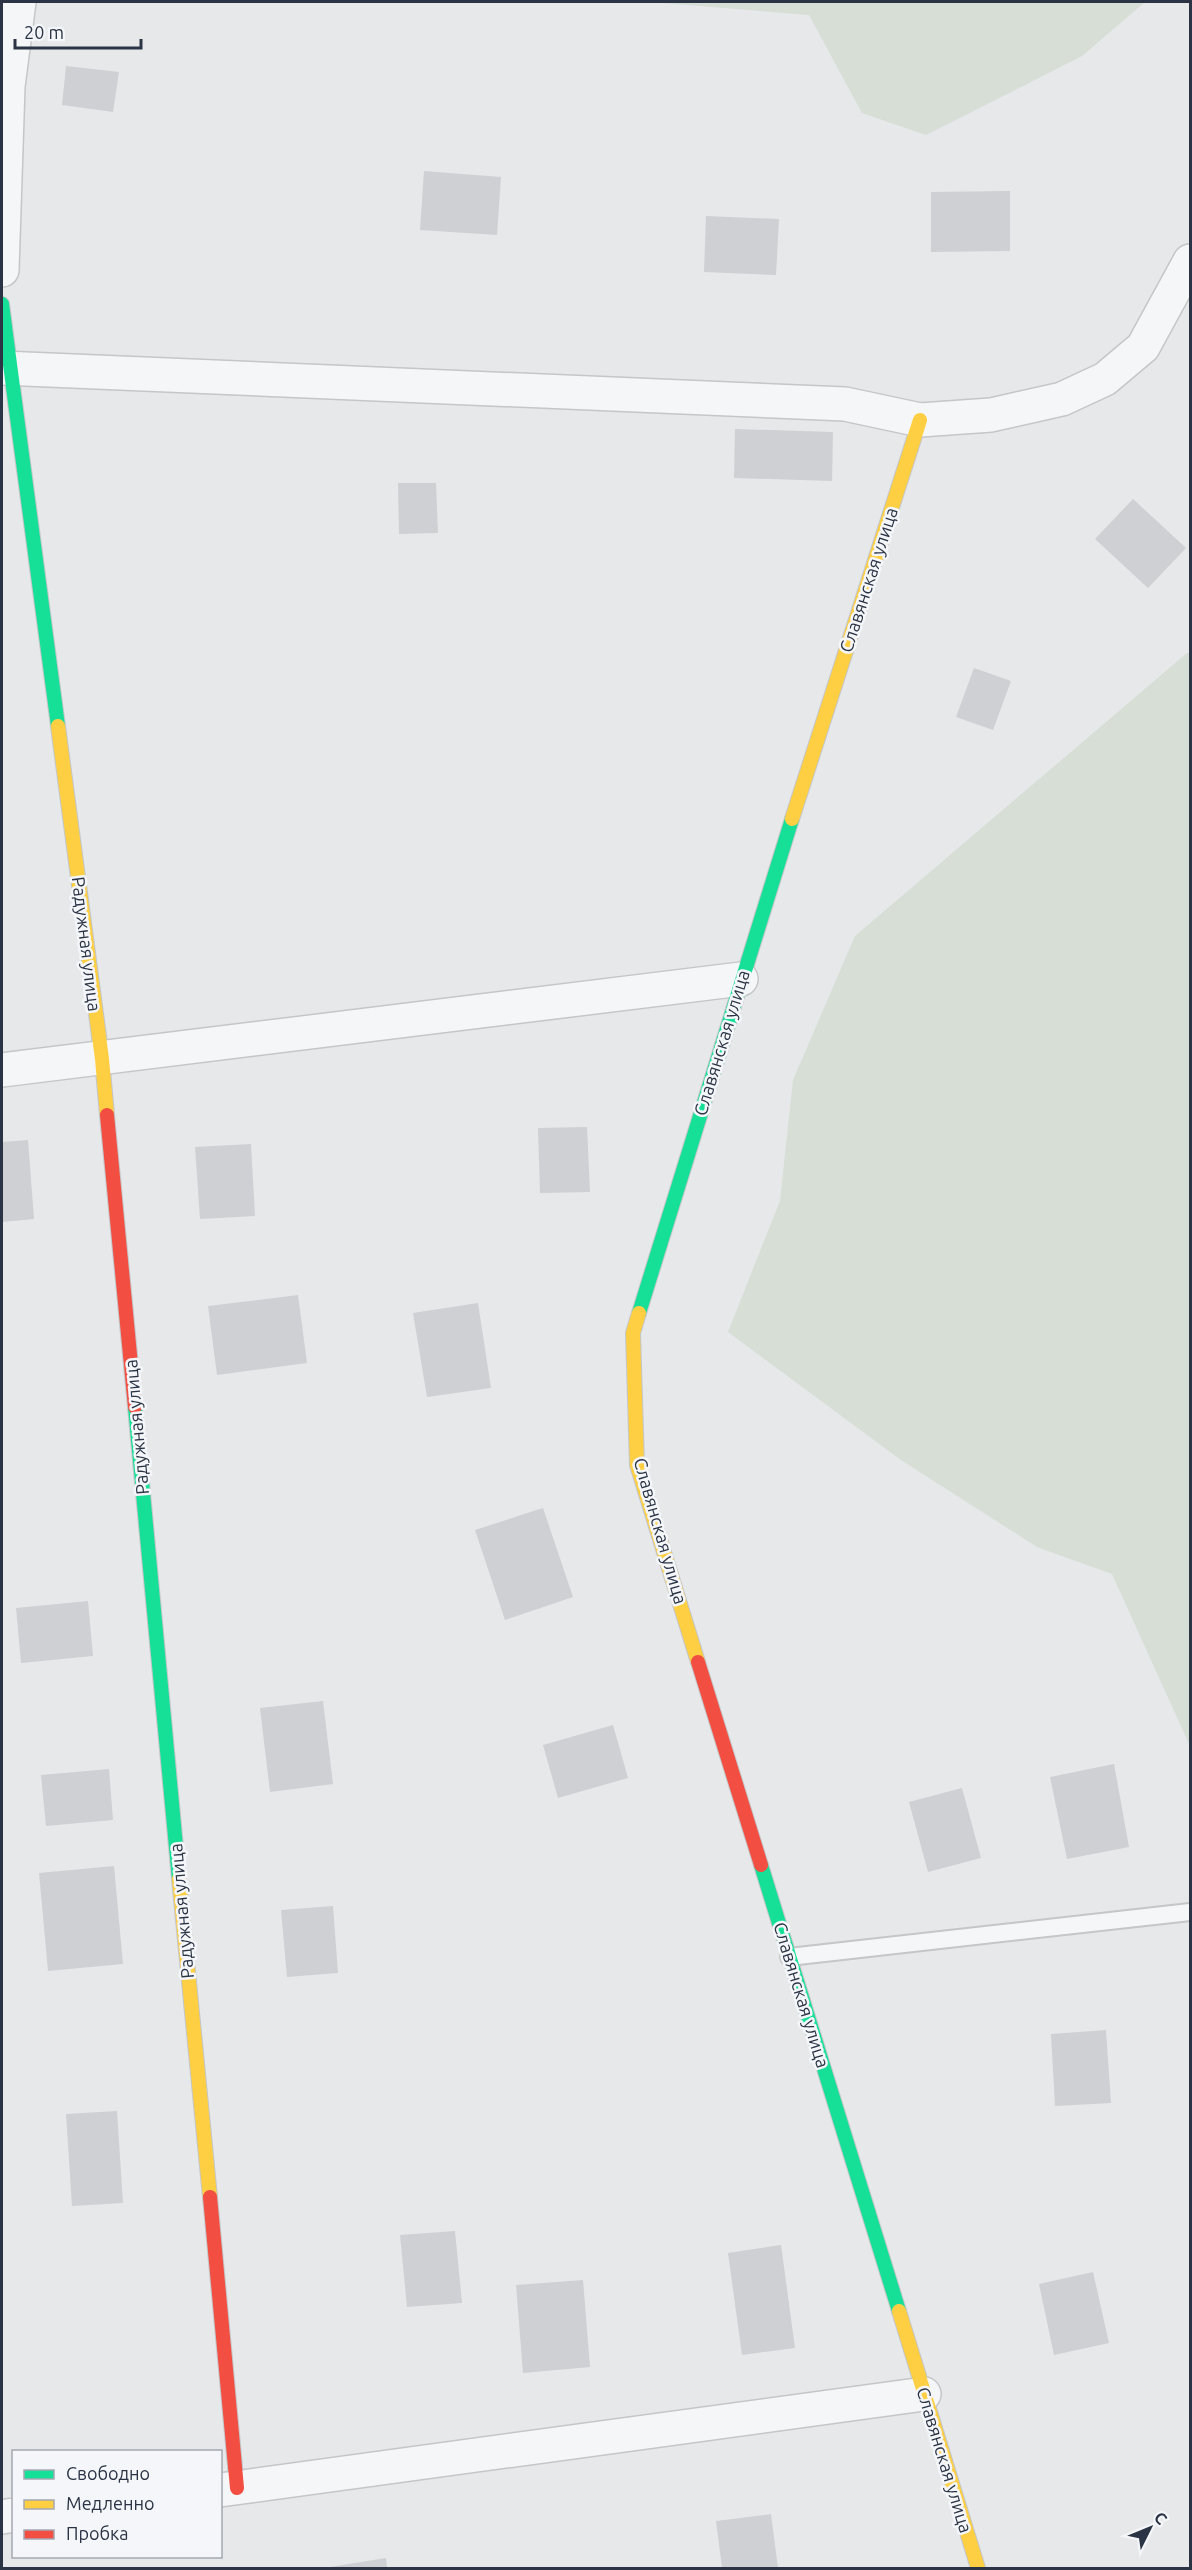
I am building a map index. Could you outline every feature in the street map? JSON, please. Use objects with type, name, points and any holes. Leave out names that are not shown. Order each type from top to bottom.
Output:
[{"type":"street","points":[[2,270],[8,86],[19,2]]},
{"type":"street","points":[[6,368],[845,405],[920,420],[991,415],[1062,399],[1105,379],[1143,347],[1191,261]]},
{"type":"street","name":"Радужная улица","points":[[2,304],[6,368],[102,1059],[229,2489]]},
{"type":"street","name":"Славянская улица","points":[[920,420],[741,979],[633,1333],[637,1465],[978,2568]]},
{"type":"street","points":[[2,1070],[741,979]]},
{"type":"street","points":[[229,2489],[924,2394]]},
{"type":"lane","points":[[789,1957],[1191,1912]]},
{"type":"shaded area","points":[[650,2],[1145,2],[1082,56],[926,135],[862,113],[809,15]]},
{"type":"shaded area","points":[[1187,653],[1190,653],[1190,1746],[1112,1574],[1037,1547],[901,1460],[728,1332],[780,1201],[793,1080],[855,936]]},
{"type":"building","points":[[66,66],[119,72],[113,112],[62,105]]},
{"type":"building","points":[[424,171],[501,177],[497,235],[420,230]]},
{"type":"building","points":[[1010,191],[1010,251],[931,252],[931,192]]},
{"type":"building","points":[[706,216],[779,219],[776,275],[704,272]]},
{"type":"building","points":[[735,429],[833,432],[832,481],[734,478]]},
{"type":"building","points":[[398,483],[436,483],[438,533],[399,534]]},
{"type":"building","points":[[1133,499],[1186,548],[1148,588],[1095,539]]},
{"type":"building","points":[[974,668],[1011,681],[993,730],[956,717]]},
{"type":"building","points":[[587,1127],[590,1192],[540,1193],[538,1128]]},
{"type":"building","points":[[28,1140],[34,1219],[2,1222],[2,1142]]},
{"type":"building","points":[[251,1144],[255,1216],[200,1219],[195,1147]]},
{"type":"building","points":[[298,1295],[307,1363],[217,1375],[208,1306]]},
{"type":"building","points":[[478,1303],[491,1388],[427,1397],[413,1313]]},
{"type":"building","points":[[543,1508],[573,1597],[505,1620],[475,1530]]},
{"type":"building","points":[[88,1601],[93,1656],[21,1663],[16,1608]]},
{"type":"building","points":[[323,1701],[333,1784],[270,1792],[260,1708]]},
{"type":"building","points":[[613,1725],[628,1778],[558,1798],[543,1745]]},
{"type":"building","points":[[1114,1764],[1129,1847],[1067,1859],[1050,1777]]},
{"type":"building","points":[[109,1769],[113,1820],[46,1826],[41,1775]]},
{"type":"building","points":[[962,1788],[981,1858],[928,1872],[909,1802]]},
{"type":"building","points":[[114,1866],[123,1964],[48,1971],[39,1873]]},
{"type":"building","points":[[333,1906],[338,1973],[287,1977],[281,1910]]},
{"type":"building","points":[[1106,2030],[1111,2103],[1055,2106],[1051,2034]]},
{"type":"building","points":[[117,2111],[123,2203],[72,2206],[66,2114]]},
{"type":"building","points":[[455,2231],[462,2303],[407,2307],[400,2235]]},
{"type":"building","points":[[781,2245],[795,2348],[742,2355],[728,2253]]},
{"type":"building","points":[[1093,2272],[1109,2343],[1054,2355],[1039,2284]]},
{"type":"building","points":[[583,2280],[590,2367],[523,2373],[516,2285]]},
{"type":"building","points":[[771,2514],[778,2568],[722,2568],[716,2521]]},
{"type":"building","points":[[386,2558],[387,2568],[330,2568],[330,2567]]},
{"type":"traffic: fast","points":[[2,304],[58,726]]},
{"type":"traffic: fast","points":[[639,1313],[792,819]]},
{"type":"traffic: fast","points":[[135,1407],[179,1879]]},
{"type":"traffic: fast","points":[[761,1865],[899,2311]]},
{"type":"traffic: slow","points":[[792,819],[920,420]]},
{"type":"traffic: slow","points":[[58,726],[102,1059],[107,1115]]},
{"type":"traffic: slow","points":[[639,1313],[633,1333],[637,1465],[698,1662]]},
{"type":"traffic: slow","points":[[179,1879],[210,2197]]},
{"type":"traffic: slow","points":[[899,2311],[978,2568]]},
{"type":"traffic: jam","points":[[107,1115],[135,1407]]},
{"type":"traffic: jam","points":[[698,1662],[761,1865]]},
{"type":"traffic: jam","points":[[210,2197],[237,2488]]}]
